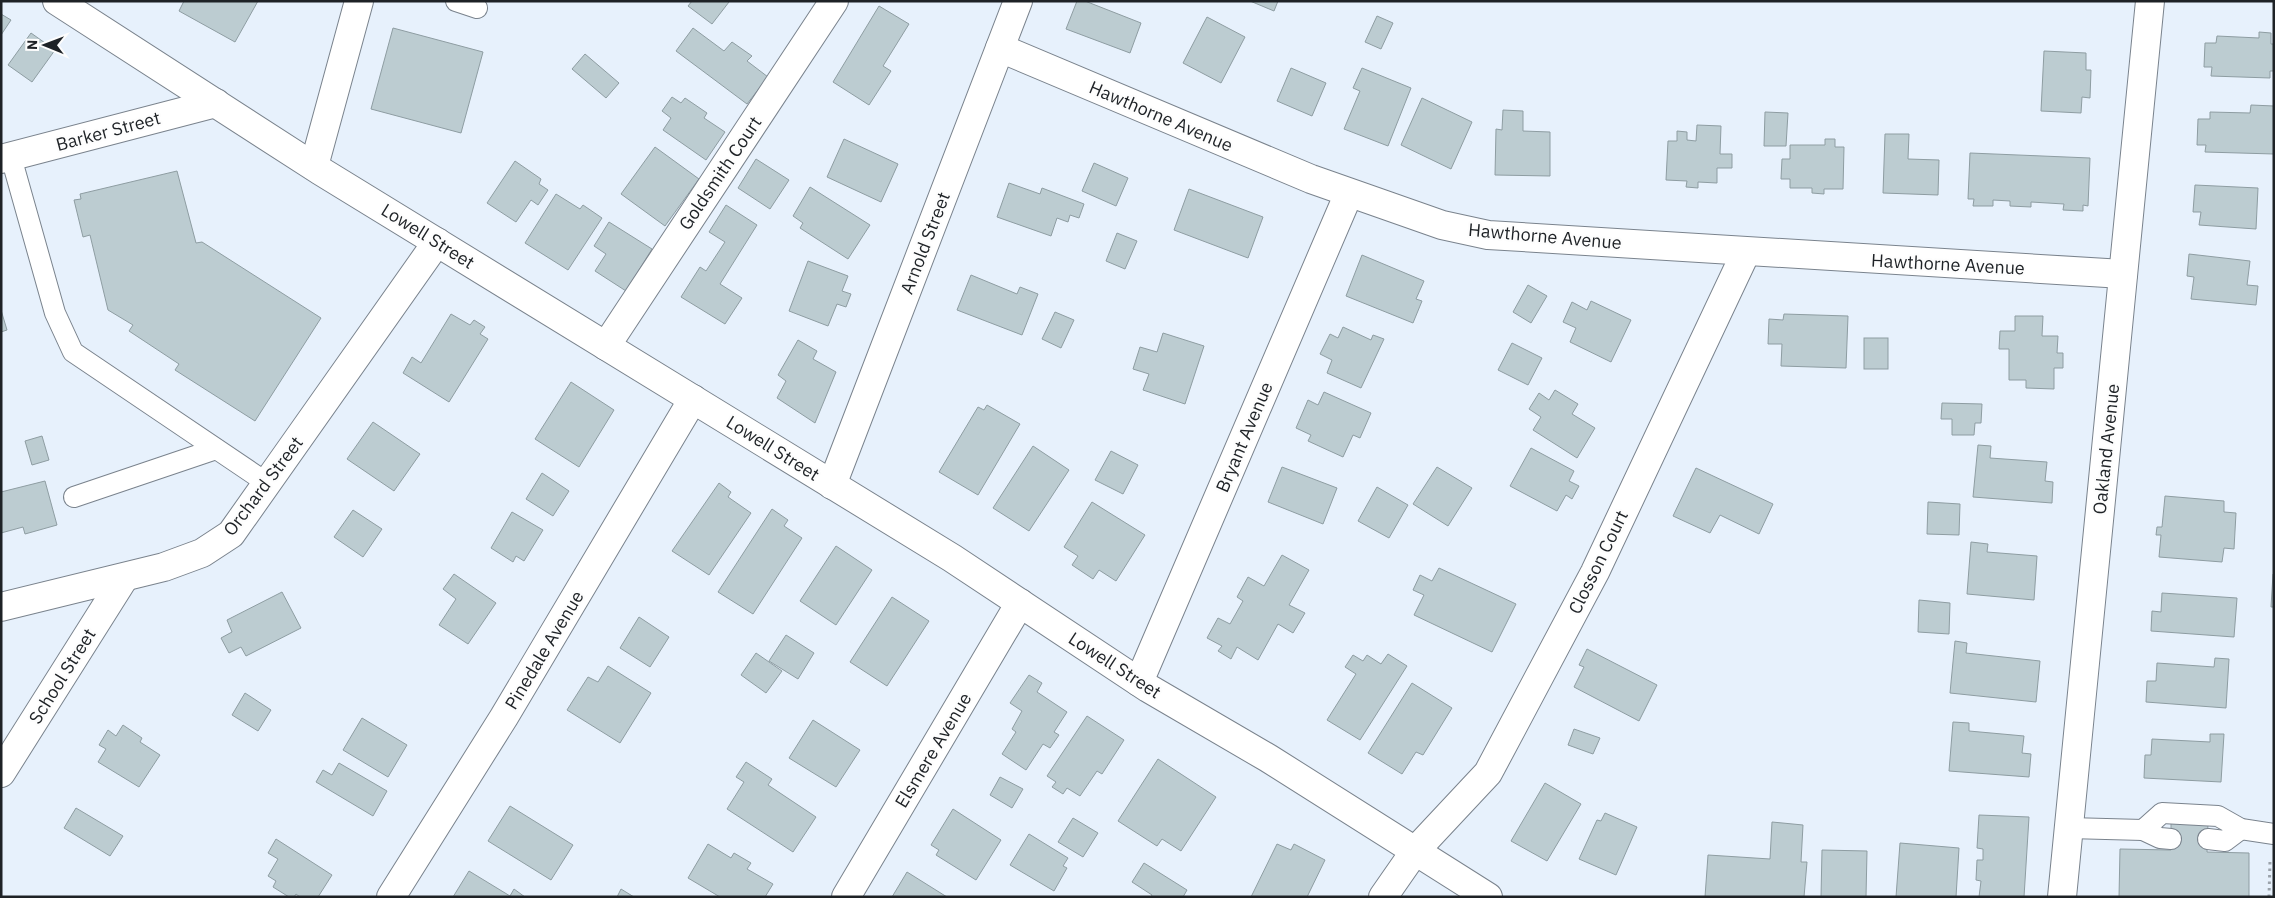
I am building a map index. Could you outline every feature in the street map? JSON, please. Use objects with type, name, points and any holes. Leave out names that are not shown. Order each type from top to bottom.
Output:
[{"type":"street","name":"Lowell Street","points":[[57,1],[314,166],[952,558],[1139,682],[1268,758],[1488,897]]},
{"type":"street","points":[[314,166],[359,1]]},
{"type":"street","name":"Goldsmith Court","points":[[606,346],[834,1]]},
{"type":"street","name":"Arnold Street","points":[[832,485],[1018,1]]},
{"type":"street","name":"Oakland Avenue","points":[[2062,897],[2150,1]]},
{"type":"street","name":"Hawthorne Avenue","points":[[1000,48],[1311,179],[1442,224],[1488,235],[2123,274]]},
{"type":"street","name":"Barker Street","points":[[6,158],[216,103]]},
{"type":"street","name":"Bryant Avenue","points":[[1139,682],[1349,193]]},
{"type":"street","name":"Orchard Street","points":[[1,607],[124,578],[202,552],[231,534],[437,242]]},
{"type":"street","name":"Closson Court","points":[[1383,897],[1415,851],[1488,773],[1596,572],[1746,252]]},
{"type":"street","name":"Pinedale Avenue","points":[[391,897],[504,717],[693,399]]},
{"type":"street","name":"School Street","points":[[1,773],[124,578]]},
{"type":"street","name":"Elsmere Avenue","points":[[846,897],[1020,603]]},
{"type":"lane","points":[[456,1],[477,8]]},
{"type":"lane","points":[[6,158],[55,313],[73,352],[267,483]]},
{"type":"lane","points":[[74,497],[216,449]]},
{"type":"lane","points":[[2143,830],[2162,813],[2218,816],[2241,829],[2274,834]]},
{"type":"lane","points":[[2068,828],[2143,830],[2160,838],[2171,839]]},
{"type":"lane","points":[[2208,839],[2225,840],[2241,829]]},
{"type":"path","points":[[2269,895],[2270,860]]},
{"type":"path","points":[[2269,895],[2274,892]]},
{"type":"building","points":[[184,1],[258,1],[235,42],[179,11]]},
{"type":"building","points":[[692,1],[729,2],[712,24],[688,6]]},
{"type":"building","points":[[1077,1],[1085,1],[1141,23],[1130,53],[1066,29]]},
{"type":"building","points":[[1250,1],[1278,1],[1274,11]]},
{"type":"building","points":[[879,6],[909,24],[883,66],[891,71],[869,105],[833,82]]},
{"type":"building","points":[[1,14],[11,20],[1,35]]},
{"type":"building","points":[[1377,16],[1393,23],[1381,49],[1365,42]]},
{"type":"building","points":[[1207,17],[1245,37],[1221,83],[1183,63]]},
{"type":"building","points":[[393,28],[483,52],[461,133],[371,109]]},
{"type":"building","points":[[693,28],[724,51],[732,42],[752,56],[747,61],[768,77],[747,104],[676,51]]},
{"type":"building","points":[[2259,32],[2271,33],[2271,44],[2274,44],[2274,71],[2270,71],[2270,78],[2211,76],[2212,67],[2204,67],[2205,43],[2216,43],[2217,36],[2259,38]]},
{"type":"building","points":[[31,33],[55,50],[32,82],[8,65]]},
{"type":"building","points":[[2044,51],[2086,53],[2086,70],[2091,70],[2090,98],[2082,97],[2081,113],[2041,111]]},
{"type":"building","points":[[585,54],[619,83],[606,98],[572,69]]},
{"type":"building","points":[[1291,68],[1326,83],[1312,116],[1277,101]]},
{"type":"building","points":[[1362,68],[1411,88],[1388,146],[1344,129],[1360,91],[1353,88]]},
{"type":"building","points":[[672,97],[681,103],[685,98],[707,113],[704,118],[725,132],[706,160],[663,130],[671,118],[662,111]]},
{"type":"building","points":[[1422,98],[1472,122],[1451,169],[1401,145]]},
{"type":"building","points":[[2251,105],[2274,106],[2274,154],[2205,152],[2206,145],[2197,145],[2198,119],[2210,119],[2210,112],[2250,113]]},
{"type":"building","points":[[1503,110],[1523,111],[1523,131],[1550,132],[1550,176],[1495,175],[1496,129],[1502,130]]},
{"type":"building","points":[[1765,112],[1788,113],[1786,146],[1764,146]]},
{"type":"building","points":[[1697,125],[1721,126],[1720,154],[1732,154],[1732,168],[1717,168],[1717,183],[1698,182],[1698,188],[1686,187],[1687,181],[1666,180],[1668,141],[1677,141],[1677,131],[1687,132],[1687,140],[1696,141]]},
{"type":"building","points":[[1885,134],[1909,134],[1908,159],[1939,160],[1938,195],[1883,193]]},
{"type":"building","points":[[844,139],[898,164],[881,202],[827,177]]},
{"type":"building","points":[[1825,139],[1835,139],[1835,147],[1844,147],[1843,189],[1824,189],[1824,194],[1812,193],[1812,188],[1790,188],[1790,179],[1781,179],[1782,159],[1790,159],[1790,145],[1825,145]]},
{"type":"building","points":[[655,147],[699,179],[665,226],[621,194]]},
{"type":"building","points":[[1970,153],[2090,158],[2088,206],[2083,205],[2083,211],[2063,210],[2064,204],[2031,202],[2031,207],[2010,206],[2010,201],[1993,200],[1993,206],[1973,206],[1974,199],[1968,199]]},
{"type":"building","points":[[756,159],[789,180],[770,209],[738,188]]},
{"type":"building","points":[[515,161],[541,179],[539,184],[548,190],[538,205],[531,200],[516,222],[487,203]]},
{"type":"building","points":[[1094,163],[1128,178],[1116,206],[1082,191]]},
{"type":"building","points":[[177,171],[196,243],[202,242],[321,318],[255,421],[175,370],[179,364],[129,331],[133,325],[108,310],[90,235],[83,237],[74,200],[81,199],[80,194]]},
{"type":"building","points":[[1009,183],[1040,194],[1042,188],[1084,204],[1079,218],[1070,215],[1068,222],[1057,218],[1051,236],[997,217]]},
{"type":"building","points":[[2195,185],[2258,188],[2256,229],[2199,225],[2201,212],[2193,212]]},
{"type":"building","points":[[810,187],[870,225],[848,259],[800,228],[803,223],[793,216]]},
{"type":"building","points":[[1189,189],[1263,217],[1248,258],[1174,230]]},
{"type":"building","points":[[556,194],[580,209],[583,205],[602,218],[568,270],[525,243]]},
{"type":"building","points":[[726,205],[757,225],[720,284],[742,298],[725,324],[681,297],[700,267],[706,271],[725,242],[709,232]]},
{"type":"building","points":[[609,222],[652,249],[626,291],[595,271],[606,254],[594,246]]},
{"type":"building","points":[[1117,233],[1137,241],[1125,269],[1106,261]]},
{"type":"building","points":[[2189,254],[2250,261],[2247,285],[2258,286],[2256,305],[2191,299],[2194,277],[2187,276]]},
{"type":"building","points":[[1362,255],[1424,281],[1416,299],[1422,301],[1413,323],[1346,296]]},
{"type":"building","points":[[808,261],[848,276],[842,291],[851,294],[846,307],[837,304],[828,326],[789,311]]},
{"type":"building","points":[[971,275],[1017,294],[1020,287],[1038,294],[1022,335],[957,310]]},
{"type":"building","points":[[1528,285],[1547,296],[1531,323],[1513,312]]},
{"type":"building","points":[[1591,301],[1631,320],[1611,362],[1570,342],[1576,328],[1563,322],[1572,302],[1587,310]]},
{"type":"building","points":[[1,310],[7,330],[1,332]]},
{"type":"building","points":[[1055,312],[1074,320],[1061,348],[1042,339]]},
{"type":"building","points":[[451,314],[470,325],[474,320],[485,327],[480,334],[488,339],[449,402],[403,373],[412,357],[421,363]]},
{"type":"building","points":[[1784,314],[1848,316],[1846,368],[1781,366],[1782,344],[1768,344],[1769,319],[1783,320]]},
{"type":"building","points":[[2015,316],[2043,316],[2042,336],[2058,336],[2057,353],[2063,353],[2063,368],[2054,368],[2054,389],[2026,388],[2026,380],[2009,380],[2009,349],[1999,349],[2000,331],[2015,331]]},
{"type":"building","points":[[1343,327],[1371,340],[1373,335],[1384,339],[1361,388],[1327,373],[1332,360],[1320,354],[1330,334],[1338,338]]},
{"type":"building","points":[[1163,333],[1204,346],[1185,404],[1143,390],[1149,374],[1133,369],[1140,347],[1157,352]]},
{"type":"building","points":[[1864,338],[1888,338],[1888,369],[1864,369]]},
{"type":"building","points":[[798,340],[817,351],[813,359],[836,372],[815,423],[777,398],[786,381],[778,375]]},
{"type":"building","points":[[1512,343],[1542,358],[1528,385],[1498,370]]},
{"type":"building","points":[[571,382],[614,410],[579,467],[535,439]]},
{"type":"building","points":[[1555,390],[1578,404],[1572,414],[1595,428],[1577,458],[1533,430],[1541,417],[1529,409],[1539,393],[1549,400]]},
{"type":"building","points":[[1324,392],[1371,413],[1360,438],[1353,435],[1343,457],[1308,441],[1311,435],[1296,428],[1308,400],[1318,405]]},
{"type":"building","points":[[1942,403],[1982,404],[1981,423],[1975,423],[1974,435],[1952,435],[1952,419],[1941,419]]},
{"type":"building","points":[[987,405],[1020,424],[978,495],[939,472],[978,407],[984,410]]},
{"type":"building","points":[[373,422],[420,454],[394,491],[347,459]]},
{"type":"building","points":[[42,436],[49,460],[32,465],[25,441]]},
{"type":"building","points":[[1978,445],[1991,446],[1990,458],[2047,462],[2045,481],[2053,482],[2052,503],[1973,497]]},
{"type":"building","points":[[1033,446],[1069,470],[1029,531],[993,508]]},
{"type":"building","points":[[1531,448],[1574,471],[1569,481],[1579,486],[1572,499],[1566,495],[1557,511],[1510,486]]},
{"type":"building","points":[[1111,451],[1138,465],[1123,494],[1095,480]]},
{"type":"building","points":[[1282,467],[1337,488],[1323,524],[1268,502]]},
{"type":"building","points":[[1437,467],[1472,488],[1448,526],[1413,504]]},
{"type":"building","points":[[1696,468],[1773,504],[1759,534],[1720,515],[1710,533],[1673,516]]},
{"type":"building","points":[[542,473],[569,491],[553,516],[526,499]]},
{"type":"building","points":[[45,481],[57,525],[25,534],[23,527],[1,533],[1,492]]},
{"type":"building","points":[[719,483],[731,492],[728,497],[751,513],[709,575],[672,551]]},
{"type":"building","points":[[1377,487],[1408,505],[1389,538],[1358,521]]},
{"type":"building","points":[[2165,496],[2224,501],[2224,512],[2236,513],[2234,549],[2224,548],[2222,562],[2159,557],[2161,535],[2156,535],[2157,527],[2162,527]]},
{"type":"building","points":[[1092,502],[1145,535],[1116,581],[1099,570],[1093,579],[1072,565],[1078,556],[1064,547]]},
{"type":"building","points":[[1928,502],[1960,504],[1959,535],[1927,534]]},
{"type":"building","points":[[772,509],[788,520],[784,526],[802,538],[753,614],[718,592]]},
{"type":"building","points":[[353,510],[382,529],[363,557],[334,537]]},
{"type":"building","points":[[512,512],[543,530],[524,561],[516,556],[513,562],[491,548]]},
{"type":"building","points":[[1971,542],[1988,544],[1987,552],[2037,556],[2034,600],[1967,594]]},
{"type":"building","points":[[836,546],[872,570],[836,625],[800,601]]},
{"type":"building","points":[[1282,555],[1309,570],[1289,605],[1305,613],[1293,633],[1278,624],[1258,660],[1237,647],[1231,659],[1218,651],[1222,646],[1207,638],[1218,618],[1230,624],[1243,601],[1237,597],[1248,577],[1264,586]]},
{"type":"building","points":[[1439,568],[1516,604],[1492,652],[1414,615],[1424,595],[1413,590],[1420,575],[1432,581]]},
{"type":"building","points":[[454,574],[496,603],[468,644],[439,625],[456,599],[443,589]]},
{"type":"building","points":[[2273,574],[2274,607],[2271,607]]},
{"type":"building","points":[[282,592],[301,628],[246,656],[241,647],[229,653],[221,638],[232,632],[227,620]]},
{"type":"building","points":[[2162,593],[2237,598],[2234,637],[2151,631],[2152,611],[2161,612]]},
{"type":"building","points":[[892,597],[929,621],[887,686],[850,662]]},
{"type":"building","points":[[1919,600],[1950,603],[1949,634],[1918,632]]},
{"type":"building","points":[[639,617],[669,637],[650,667],[620,648]]},
{"type":"building","points":[[786,635],[814,653],[798,679],[769,661]]},
{"type":"building","points":[[1955,641],[1967,643],[1966,653],[2040,661],[2036,702],[1950,693]]},
{"type":"building","points":[[1587,649],[1657,685],[1639,721],[1574,687],[1584,667],[1579,665]]},
{"type":"building","points":[[756,653],[782,671],[766,693],[741,675]]},
{"type":"building","points":[[1388,654],[1407,666],[1360,740],[1327,720],[1356,674],[1345,667],[1353,655],[1363,661],[1367,655],[1381,664]]},
{"type":"building","points":[[2215,658],[2229,659],[2226,708],[2146,702],[2147,681],[2156,681],[2157,663],[2214,667]]},
{"type":"building","points":[[608,666],[651,693],[620,743],[567,710],[588,677],[598,682]]},
{"type":"building","points":[[1029,675],[1042,683],[1037,692],[1067,712],[1054,732],[1059,735],[1050,748],[1043,744],[1026,770],[1002,754],[1016,732],[1012,729],[1022,711],[1010,703]]},
{"type":"building","points":[[1412,683],[1452,708],[1423,755],[1416,752],[1402,774],[1368,753]]},
{"type":"building","points":[[245,693],[271,710],[258,731],[232,715]]},
{"type":"building","points":[[1087,716],[1124,740],[1102,774],[1097,771],[1080,796],[1067,788],[1063,794],[1052,787],[1056,782],[1047,776]]},
{"type":"building","points":[[362,718],[407,745],[388,777],[343,750]]},
{"type":"building","points":[[813,720],[860,750],[836,787],[789,758]]},
{"type":"building","points":[[1953,722],[1969,723],[1969,731],[2024,736],[2022,753],[2031,754],[2029,777],[1949,771]]},
{"type":"building","points":[[123,725],[142,738],[140,742],[160,755],[139,787],[98,762],[106,749],[99,745],[108,730],[116,736]]},
{"type":"building","points":[[1574,729],[1600,738],[1593,754],[1568,745]]},
{"type":"building","points":[[2210,734],[2224,734],[2221,782],[2144,778],[2145,755],[2151,755],[2152,739],[2210,742]]},
{"type":"building","points":[[1158,759],[1216,797],[1181,851],[1162,839],[1157,846],[1118,821]]},
{"type":"building","points":[[746,762],[772,779],[768,785],[816,817],[793,852],[727,809],[744,782],[736,777]]},
{"type":"building","points":[[339,763],[387,791],[373,816],[316,782],[323,770],[332,775]]},
{"type":"building","points":[[1000,777],[1023,789],[1012,808],[990,795]]},
{"type":"building","points":[[1545,783],[1581,804],[1547,861],[1511,841]]},
{"type":"building","points":[[510,806],[573,845],[551,880],[488,841]]},
{"type":"building","points":[[76,808],[123,836],[110,856],[64,828]]},
{"type":"building","points":[[953,809],[1001,840],[976,880],[936,855],[939,850],[931,845]]},
{"type":"building","points":[[1605,813],[1637,827],[1616,875],[1579,859],[1597,820],[1601,821]]},
{"type":"building","points":[[1979,815],[2029,817],[2024,897],[1979,897],[1981,881],[1976,880],[1977,860],[1983,860],[1983,849],[1977,848]]},
{"type":"building","points":[[1073,818],[1098,833],[1083,857],[1058,842]]},
{"type":"building","points":[[1772,822],[1803,825],[1801,862],[1807,862],[1804,897],[1705,897],[1708,855],[1770,859]]},
{"type":"building","points":[[2171,822],[2208,823],[2207,852],[2249,853],[2249,897],[2119,897],[2120,849],[2171,850]]},
{"type":"building","points":[[1029,834],[1068,858],[1063,866],[1067,868],[1054,891],[1010,865]]},
{"type":"building","points":[[276,839],[332,875],[318,897],[300,897],[296,894],[294,897],[289,897],[273,887],[276,881],[268,876],[278,859],[268,853]]},
{"type":"building","points":[[1900,843],[1959,848],[1956,897],[1896,897]]},
{"type":"building","points":[[708,844],[731,858],[734,853],[751,863],[747,869],[773,884],[765,897],[720,897],[688,878]]},
{"type":"building","points":[[1277,844],[1291,850],[1294,844],[1325,860],[1307,897],[1251,897]]},
{"type":"building","points":[[1822,850],[1867,851],[1866,897],[1821,897]]},
{"type":"building","points":[[1144,863],[1187,890],[1183,897],[1151,897],[1152,895],[1132,882]]},
{"type":"building","points":[[469,871],[510,896],[514,889],[525,897],[453,897]]},
{"type":"building","points":[[907,872],[947,897],[892,897]]},
{"type":"building","points":[[621,889],[634,897],[617,897]]}]
